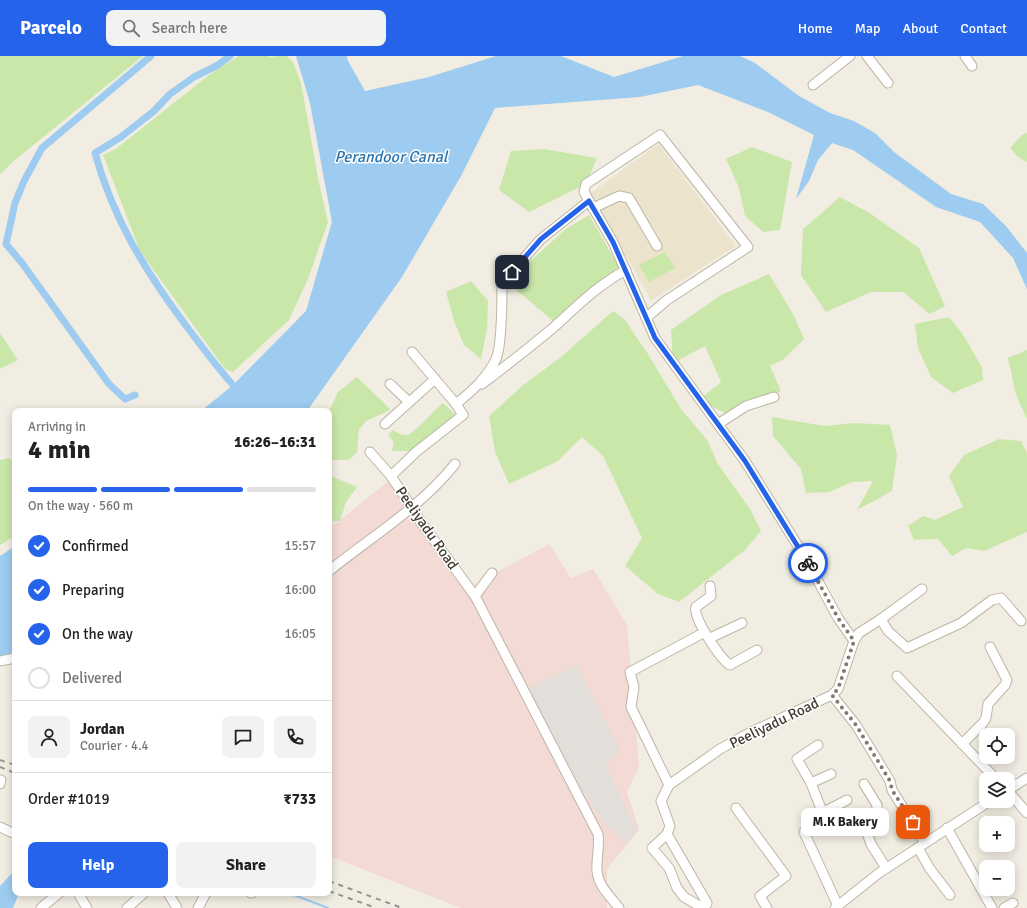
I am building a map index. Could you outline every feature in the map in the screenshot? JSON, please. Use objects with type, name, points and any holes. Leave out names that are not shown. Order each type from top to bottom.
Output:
[{"type":"street","points":[[813,85],[850,56]]},
{"type":"street","points":[[867,56],[888,83]]},
{"type":"street","points":[[965,56],[972,66]]},
{"type":"street","points":[[646,318],[667,300],[748,247],[660,135],[586,184],[584,192],[613,242],[626,270],[646,318],[655,338],[745,461],[805,558],[838,618],[854,641],[859,633],[922,589]]},
{"type":"street","points":[[477,388],[497,358],[502,315],[502,283],[541,239],[591,204],[618,196],[629,198],[657,246]]},
{"type":"street","points":[[412,352],[456,404],[552,329],[585,298],[612,278],[626,270]]},
{"type":"street","points":[[386,424],[435,379]]},
{"type":"street","points":[[390,384],[409,402]]},
{"type":"street","points":[[718,424],[746,406],[774,397]]},
{"type":"street","name":"Peeliyadu Road","points":[[456,404],[463,415],[416,452],[391,476],[423,526],[475,596],[598,834],[598,879],[603,888],[619,908]]},
{"type":"street","points":[[370,452],[391,476]]},
{"type":"street","points":[[332,569],[412,508],[447,474],[455,464]]},
{"type":"street","points":[[475,596],[492,572]]},
{"type":"street","points":[[710,586],[711,596],[695,609],[707,635],[724,662],[730,665],[757,650]]},
{"type":"street","points":[[881,619],[885,627],[907,648],[961,623],[992,600],[1001,598],[1021,621]]},
{"type":"street","points":[[667,834],[706,903],[704,908],[684,896],[677,888],[669,868],[652,848],[667,834],[670,826],[661,801],[669,785],[631,708],[634,687],[630,672],[707,635],[742,623]]},
{"type":"street","name":"Peeliyadu Road","points":[[669,785],[720,749],[750,732],[832,695],[838,689],[854,641]]},
{"type":"street","points":[[962,744],[983,723],[988,704],[1006,685],[1007,680],[990,647]]},
{"type":"street","points":[[0,661],[12,659]]},
{"type":"street","points":[[897,676],[989,772]]},
{"type":"street","points":[[832,695],[856,725],[890,781],[892,790],[922,845],[930,869],[950,895]]},
{"type":"street","points":[[818,745],[797,759],[811,783],[825,819],[804,832],[837,907],[886,868],[979,808]]},
{"type":"street","points":[[811,783],[831,774]]},
{"type":"street","points":[[1015,786],[1027,778]]},
{"type":"street","points":[[864,784],[876,805],[877,815],[867,833],[871,844],[886,868]]},
{"type":"street","points":[[1015,799],[1027,813]]},
{"type":"street","points":[[822,813],[847,800]]},
{"type":"street","points":[[736,808],[786,876],[760,896],[767,908]]},
{"type":"street","points":[[0,827],[12,833]]},
{"type":"street","points":[[947,828],[992,908]]},
{"type":"street","points":[[41,908],[55,896]]},
{"type":"street","points":[[84,896],[87,908]]},
{"type":"street","points":[[127,908],[138,896]]},
{"type":"street","points":[[170,896],[177,908]]},
{"type":"street","points":[[198,908],[204,896]]},
{"type":"street","points":[[1004,908],[1013,903]]},
{"type":"shaded area","points":[[658,144],[736,246],[651,300],[591,193]]},
{"type":"shaded area","points":[[392,478],[472,586],[549,544],[571,578],[593,569],[627,625],[639,767],[627,792],[639,830],[607,869],[607,908],[461,908],[332,857],[332,527]]},
{"type":"shaded area","points":[[576,665],[620,750],[605,764],[637,831],[625,842],[604,822],[584,793],[527,689]]},
{"type":"green space","points":[[0,56],[143,56],[15,160],[0,174]]},
{"type":"green space","points":[[239,56],[269,56],[269,58],[276,56],[287,56],[293,62],[301,83],[319,183],[328,222],[308,279],[289,320],[233,372],[225,369],[140,251],[103,155],[117,148],[209,75]]},
{"type":"green space","points":[[1027,133],[1027,162],[1018,157],[1010,148],[1022,135]]},
{"type":"green space","points":[[752,147],[792,162],[780,230],[763,232],[745,216],[739,188],[726,159]]},
{"type":"green space","points":[[544,149],[597,158],[586,184],[529,212],[499,190],[511,151]]},
{"type":"green space","points":[[840,197],[871,214],[919,248],[945,306],[930,314],[903,292],[871,292],[826,312],[801,275],[803,229]]},
{"type":"green space","points":[[589,215],[619,267],[553,321],[513,287],[516,274],[566,229]]},
{"type":"green space","points":[[665,252],[675,268],[649,282],[639,265]]},
{"type":"green space","points":[[769,274],[794,316],[804,339],[784,359],[770,366],[781,391],[729,415],[699,400],[721,382],[705,346],[673,363],[671,330],[721,295]]},
{"type":"green space","points":[[471,281],[488,301],[487,329],[481,359],[464,345],[454,321],[446,292]]},
{"type":"green space","points":[[613,311],[625,320],[648,354],[681,409],[707,440],[718,464],[750,509],[761,531],[745,550],[679,602],[658,594],[625,566],[642,538],[603,456],[582,437],[558,461],[509,484],[495,452],[489,416],[522,386],[561,357]]},
{"type":"green space","points":[[949,317],[962,333],[982,367],[983,380],[953,393],[931,377],[918,348],[915,324]]},
{"type":"green space","points":[[0,333],[18,360],[0,369]]},
{"type":"green space","points":[[1027,350],[1027,419],[1016,395],[1008,358]]},
{"type":"green space","points":[[357,377],[390,410],[366,421],[359,430],[357,452],[349,460],[332,460],[332,408],[330,408],[338,392]]},
{"type":"green space","points":[[443,403],[455,414],[451,420],[411,451],[392,451],[394,442],[388,435],[393,430],[405,435],[409,434],[419,427]]},
{"type":"green space","points":[[772,417],[824,426],[855,423],[890,425],[897,455],[892,491],[857,510],[873,481],[852,482],[829,492],[806,493],[801,469],[773,436]]},
{"type":"green space","points":[[999,439],[1021,441],[1027,453],[1027,532],[984,551],[966,548],[952,556],[938,539],[914,540],[908,526],[923,516],[935,520],[963,507],[949,476],[964,455]]},
{"type":"green space","points":[[9,458],[12,461],[12,538],[0,545],[0,460]]},
{"type":"green space","points":[[332,476],[357,487],[346,502],[340,521],[332,521]]},
{"type":"water","name":"Perandoor Canal","points":[[296,56],[347,56],[348,61],[365,91],[429,77],[496,56],[561,56],[614,77],[683,56],[740,56],[755,63],[799,96],[830,113],[854,121],[875,133],[894,152],[951,194],[983,204],[1006,226],[1027,253],[1027,289],[1013,258],[980,222],[936,207],[853,150],[832,143],[818,160],[809,181],[796,199],[814,135],[768,112],[698,85],[640,97],[495,108],[461,176],[402,277],[309,408],[205,408],[233,385],[306,311],[332,222],[310,103]]},
{"type":"water","points":[[12,548],[12,659],[0,664],[0,556]]},
{"type":"water","points":[[12,873],[12,896],[18,896],[13,908],[0,908],[0,886]]},
{"type":"waterway","points":[[135,395],[125,399],[109,384],[22,263],[6,244],[15,203],[24,181],[42,148],[151,56]]},
{"type":"waterway","points":[[230,56],[218,65],[194,77],[170,94],[154,111],[121,137],[95,153],[102,177],[111,199],[131,242],[143,263],[169,303],[233,385]]},
{"type":"waterway","points":[[297,896],[328,908]]},
{"type":"railway","points":[[0,760],[12,764]]},
{"type":"railway","points":[[0,767],[12,772]]},
{"type":"railway","points":[[332,882],[402,908]]},
{"type":"railway","points":[[332,892],[376,908]]},
{"type":"way so far","points":[[808,563],[838,618],[854,641],[838,689],[832,695],[856,725],[890,781],[892,790],[913,822]]},
{"type":"place","name":"M.K Bakery","points":[[913,822]]},
{"type":"route","points":[[512,272],[541,239],[589,201],[613,242],[655,338],[745,461],[808,563]]}]
